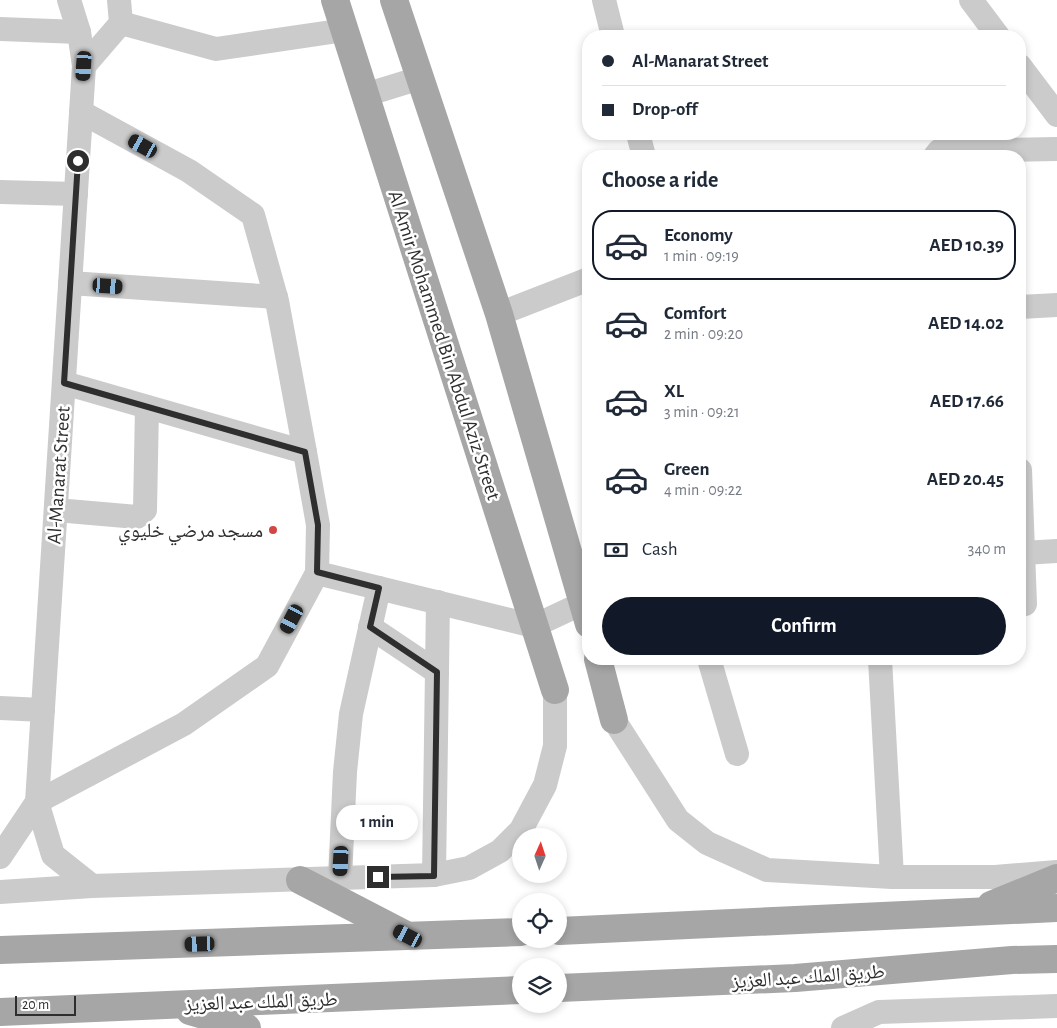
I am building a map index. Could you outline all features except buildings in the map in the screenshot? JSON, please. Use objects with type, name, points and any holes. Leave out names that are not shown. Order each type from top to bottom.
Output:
[{"type":"main road","name":"Al Amir Mohammed Bin Abdul Aziz Street","points":[[335,0],[555,690]]},
{"type":"main road","points":[[394,0],[499,314],[582,593]]},
{"type":"main road","points":[[600,665],[614,720]]},
{"type":"main road","points":[[973,912],[1057,878]]},
{"type":"main road","points":[[300,880],[408,936]]},
{"type":"main road","points":[[567,931],[1057,908]]},
{"type":"main road","points":[[0,950],[512,932]]},
{"type":"main road","name":"طريق الملك عبد العزيز","points":[[567,988],[795,978],[1012,960],[1057,959]]},
{"type":"main road","name":"طريق الملك عبد العزيز","points":[[0,1012],[512,990]]},
{"type":"main road","points":[[169,1005],[247,1028]]},
{"type":"street","name":"Al-Manarat Street","points":[[69,0],[78,32],[84,66],[37,802],[53,855],[92,886]]},
{"type":"street","points":[[84,66],[120,23],[119,0]]},
{"type":"street","points":[[604,0],[612,30]]},
{"type":"street","points":[[970,0],[990,30]]},
{"type":"street","points":[[120,23],[216,48],[345,30]]},
{"type":"street","points":[[0,29],[78,32]]},
{"type":"street","points":[[1026,74],[1057,115]]},
{"type":"street","points":[[365,95],[420,78]]},
{"type":"street","points":[[0,857],[37,802],[184,724],[267,666],[317,572],[318,525],[305,452],[276,297],[253,215],[189,171],[81,112]]},
{"type":"street","points":[[998,150],[1057,149]]},
{"type":"street","points":[[0,192],[76,194]]},
{"type":"street","points":[[499,314],[582,282]]},
{"type":"street","points":[[70,283],[276,297]]},
{"type":"street","points":[[1026,307],[1057,305]]},
{"type":"street","points":[[64,383],[305,452]]},
{"type":"street","points":[[56,510],[137,517],[142,514],[145,510],[147,407]]},
{"type":"street","points":[[1026,563],[1057,552]]},
{"type":"street","points":[[317,572],[534,626],[582,612]]},
{"type":"street","points":[[340,878],[345,772],[351,714],[379,588]]},
{"type":"street","points":[[434,876],[438,602]]},
{"type":"street","points":[[370,627],[437,672]]},
{"type":"street","points":[[711,665],[737,754]]},
{"type":"street","points":[[880,665],[892,877]]},
{"type":"street","points":[[0,892],[92,886],[434,876],[468,868],[500,851],[521,830],[545,786],[555,746],[555,690]]},
{"type":"street","points":[[0,708],[43,710]]},
{"type":"street","points":[[614,720],[678,820],[707,843],[767,870],[892,877],[995,877],[1057,872]]},
{"type":"street","points":[[843,1028],[879,1012],[1057,1006]]},
{"type":"place","name":"مسجد مرضي خليوي","points":[[273,530]]},
{"type":"route","points":[[78,161],[64,383],[305,452],[318,525],[317,572],[379,588],[370,627],[437,672],[434,876],[378,877]]}]
